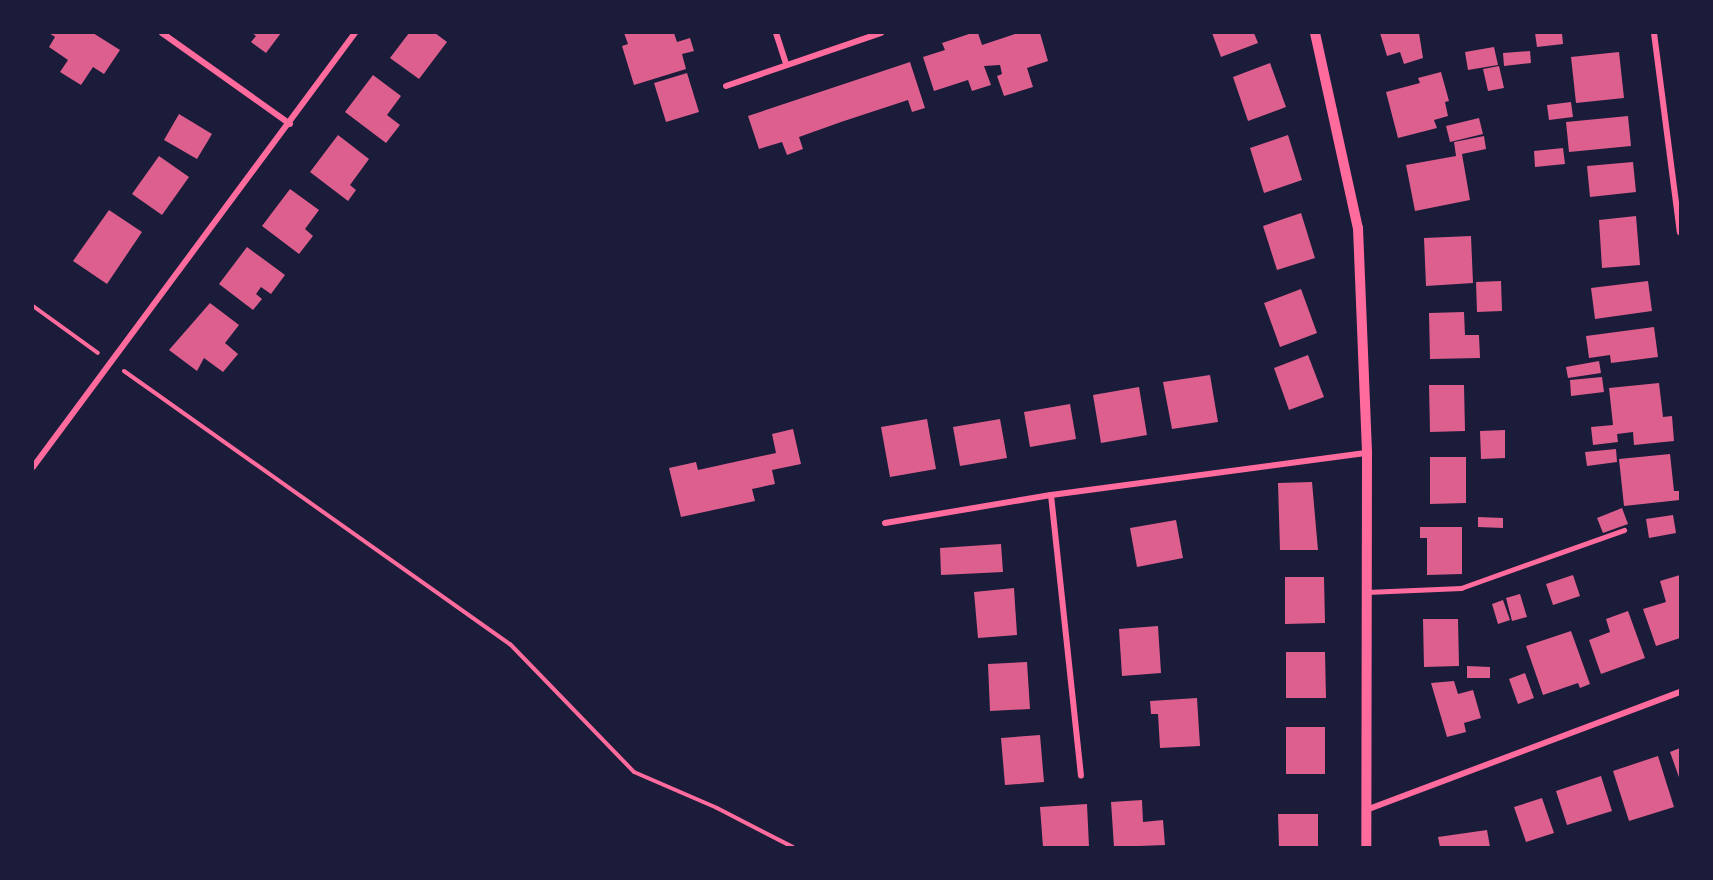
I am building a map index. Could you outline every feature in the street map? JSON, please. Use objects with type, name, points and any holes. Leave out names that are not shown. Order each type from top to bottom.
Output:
[{"type":"street","points":[[162,33],[290,124]]},
{"type":"street","points":[[33,467],[290,124],[355,33]]},
{"type":"street","points":[[776,33],[786,63]]},
{"type":"street","points":[[726,86],[786,63],[881,33]]},
{"type":"street","points":[[1315,33],[1358,228],[1367,453],[1366,847]]},
{"type":"street","points":[[1654,33],[1680,232]]},
{"type":"street","points":[[885,523],[1051,495],[1367,453]]},
{"type":"street","points":[[1051,495],[1081,775]]},
{"type":"street","points":[[1366,810],[1680,692]]},
{"type":"lane","points":[[1367,592],[1461,588],[1624,530]]},
{"type":"path","points":[[33,306],[510,644],[634,772],[717,808],[792,847]]},
{"type":"building","points":[[49,33],[93,33],[120,50],[104,74],[93,67],[81,85],[60,72],[68,60],[49,47],[55,37]]},
{"type":"building","points":[[252,33],[281,33],[266,53],[251,42],[256,36]]},
{"type":"building","points":[[409,33],[435,33],[447,42],[419,79],[390,58]]},
{"type":"building","points":[[624,33],[674,33],[677,42],[690,38],[694,51],[682,54],[686,69],[634,85],[622,46],[628,44]]},
{"type":"building","points":[[978,33],[982,45],[1018,33],[1040,33],[1048,61],[1027,68],[1033,87],[1004,96],[997,76],[1002,74],[1000,65],[984,66],[991,85],[972,91],[968,80],[934,91],[923,57],[945,50],[942,43]]},
{"type":"building","points":[[1212,33],[1254,33],[1258,43],[1221,57]]},
{"type":"building","points":[[1380,33],[1419,33],[1423,58],[1404,64],[1400,52],[1387,56]]},
{"type":"building","points":[[1535,33],[1562,33],[1563,44],[1537,47]]},
{"type":"building","points":[[1494,47],[1498,65],[1468,70],[1465,52]]},
{"type":"building","points":[[1530,51],[1531,63],[1504,66],[1503,53]]},
{"type":"building","points":[[1619,52],[1624,98],[1576,103],[1571,57]]},
{"type":"building","points":[[910,62],[925,108],[912,112],[908,100],[841,122],[799,137],[803,149],[787,155],[782,142],[759,149],[748,116]]},
{"type":"building","points":[[1270,63],[1286,107],[1248,121],[1233,77]]},
{"type":"building","points":[[1499,66],[1504,88],[1488,91],[1483,69]]},
{"type":"building","points":[[1441,72],[1449,101],[1445,102],[1448,116],[1434,120],[1437,128],[1398,138],[1386,92],[1420,83],[1418,78]]},
{"type":"building","points":[[687,73],[699,112],[666,122],[654,83]]},
{"type":"building","points":[[373,75],[401,96],[387,115],[400,125],[386,143],[345,112]]},
{"type":"building","points":[[1571,102],[1573,117],[1549,120],[1547,105]]},
{"type":"building","points":[[179,114],[212,134],[197,159],[164,140]]},
{"type":"building","points":[[1628,116],[1631,146],[1569,152],[1566,122]]},
{"type":"building","points":[[1479,118],[1483,134],[1450,142],[1446,126]]},
{"type":"building","points":[[338,135],[369,159],[350,185],[356,190],[348,201],[310,172]]},
{"type":"building","points":[[1288,135],[1302,180],[1264,193],[1250,148]]},
{"type":"building","points":[[1484,136],[1486,149],[1462,154],[1470,200],[1415,211],[1406,165],[1456,156],[1454,142]]},
{"type":"building","points":[[1563,148],[1565,164],[1535,167],[1534,151]]},
{"type":"building","points":[[159,156],[189,177],[162,215],[132,194]]},
{"type":"building","points":[[1633,162],[1636,192],[1590,197],[1587,166]]},
{"type":"building","points":[[290,189],[319,210],[305,229],[313,236],[299,254],[262,226]]},
{"type":"building","points":[[109,210],[142,232],[107,284],[73,261]]},
{"type":"building","points":[[1301,213],[1315,258],[1277,270],[1263,226]]},
{"type":"building","points":[[1636,216],[1640,265],[1602,268],[1599,220]]},
{"type":"building","points":[[1471,236],[1473,283],[1426,286],[1424,238]]},
{"type":"building","points":[[247,247],[285,275],[271,294],[261,287],[256,294],[262,299],[253,310],[219,284]]},
{"type":"building","points":[[1501,281],[1502,311],[1477,312],[1476,282]]},
{"type":"building","points":[[1648,281],[1652,311],[1595,319],[1591,288]]},
{"type":"building","points":[[1301,289],[1317,333],[1280,347],[1264,303]]},
{"type":"building","points":[[210,303],[239,325],[225,343],[238,354],[223,372],[204,358],[197,371],[169,350]]},
{"type":"building","points":[[1464,312],[1465,335],[1479,335],[1480,358],[1430,359],[1429,313]]},
{"type":"building","points":[[1654,327],[1658,357],[1611,363],[1610,355],[1589,358],[1586,336]]},
{"type":"building","points":[[1308,355],[1324,397],[1289,410],[1274,368]]},
{"type":"building","points":[[1599,361],[1601,373],[1568,378],[1566,367]]},
{"type":"building","points":[[1210,375],[1218,422],[1172,429],[1163,382]]},
{"type":"building","points":[[1602,377],[1604,392],[1571,396],[1570,380]]},
{"type":"building","points":[[1659,383],[1663,417],[1672,416],[1674,441],[1634,445],[1633,432],[1617,434],[1618,442],[1593,445],[1591,427],[1613,425],[1609,388]]},
{"type":"building","points":[[1429,385],[1464,385],[1465,431],[1430,432]]},
{"type":"building","points":[[1139,387],[1147,435],[1101,443],[1093,395]]},
{"type":"building","points":[[1070,404],[1076,439],[1030,447],[1024,412]]},
{"type":"building","points":[[927,419],[936,469],[890,477],[881,427]]},
{"type":"building","points":[[1000,419],[1007,458],[960,466],[953,427]]},
{"type":"building","points":[[793,429],[801,464],[772,470],[775,484],[752,489],[755,501],[681,517],[669,468],[696,462],[698,470],[776,453],[772,434]]},
{"type":"building","points":[[1505,430],[1505,458],[1481,459],[1480,431]]},
{"type":"building","points":[[1616,449],[1617,462],[1587,466],[1585,452]]},
{"type":"building","points":[[1670,454],[1674,491],[1680,491],[1680,500],[1624,506],[1619,459]]},
{"type":"building","points":[[1430,457],[1466,457],[1466,503],[1430,504]]},
{"type":"building","points":[[1312,482],[1318,550],[1280,550],[1278,483]]},
{"type":"building","points":[[1622,508],[1628,524],[1603,533],[1597,518]]},
{"type":"building","points":[[1673,515],[1676,533],[1649,538],[1646,519]]},
{"type":"building","points":[[1478,517],[1503,518],[1503,528],[1478,527]]},
{"type":"building","points":[[1176,520],[1183,558],[1137,567],[1130,528]]},
{"type":"building","points":[[1420,527],[1462,527],[1462,574],[1427,575],[1427,538],[1420,538]]},
{"type":"building","points":[[1001,544],[1003,572],[941,575],[940,548]]},
{"type":"building","points":[[1573,575],[1580,596],[1553,605],[1546,584]]},
{"type":"building","points":[[1680,575],[1680,638],[1656,646],[1643,609],[1666,602],[1660,581]]},
{"type":"building","points":[[1285,577],[1324,577],[1325,623],[1285,624]]},
{"type":"building","points":[[1014,588],[1017,635],[978,638],[974,592]]},
{"type":"building","points":[[1520,594],[1527,617],[1512,621],[1506,598]]},
{"type":"building","points":[[1503,600],[1510,620],[1498,624],[1492,604]]},
{"type":"building","points":[[1628,611],[1645,658],[1601,674],[1589,640],[1610,632],[1606,619]]},
{"type":"building","points":[[1423,619],[1458,619],[1459,666],[1424,667]]},
{"type":"building","points":[[1158,626],[1161,673],[1122,676],[1119,629]]},
{"type":"building","points":[[1571,631],[1590,684],[1580,688],[1578,683],[1543,695],[1526,646]]},
{"type":"building","points":[[1286,652],[1325,652],[1326,698],[1286,698]]},
{"type":"building","points":[[1027,662],[1030,709],[990,711],[988,664]]},
{"type":"building","points":[[1467,666],[1490,667],[1490,678],[1467,678]]},
{"type":"building","points":[[1525,673],[1534,698],[1518,704],[1509,679]]},
{"type":"building","points":[[1454,681],[1458,694],[1473,690],[1481,718],[1464,723],[1466,732],[1447,737],[1431,683]]},
{"type":"building","points":[[1197,698],[1200,746],[1160,748],[1158,714],[1151,714],[1150,701]]},
{"type":"building","points":[[1286,727],[1325,727],[1325,774],[1286,774]]},
{"type":"building","points":[[1040,735],[1044,782],[1005,785],[1001,738]]},
{"type":"building","points":[[1680,748],[1680,780],[1670,752]]},
{"type":"building","points":[[1658,756],[1674,807],[1629,821],[1613,771]]},
{"type":"building","points":[[1601,776],[1612,811],[1567,825],[1556,791]]},
{"type":"building","points":[[1542,798],[1554,833],[1526,842],[1514,807]]},
{"type":"building","points":[[1142,800],[1143,822],[1163,820],[1165,845],[1114,847],[1111,802]]},
{"type":"building","points":[[1087,804],[1089,847],[1043,847],[1040,807]]},
{"type":"building","points":[[1278,814],[1318,814],[1318,847],[1279,847]]},
{"type":"building","points":[[1487,830],[1490,847],[1440,847],[1438,837]]}]
